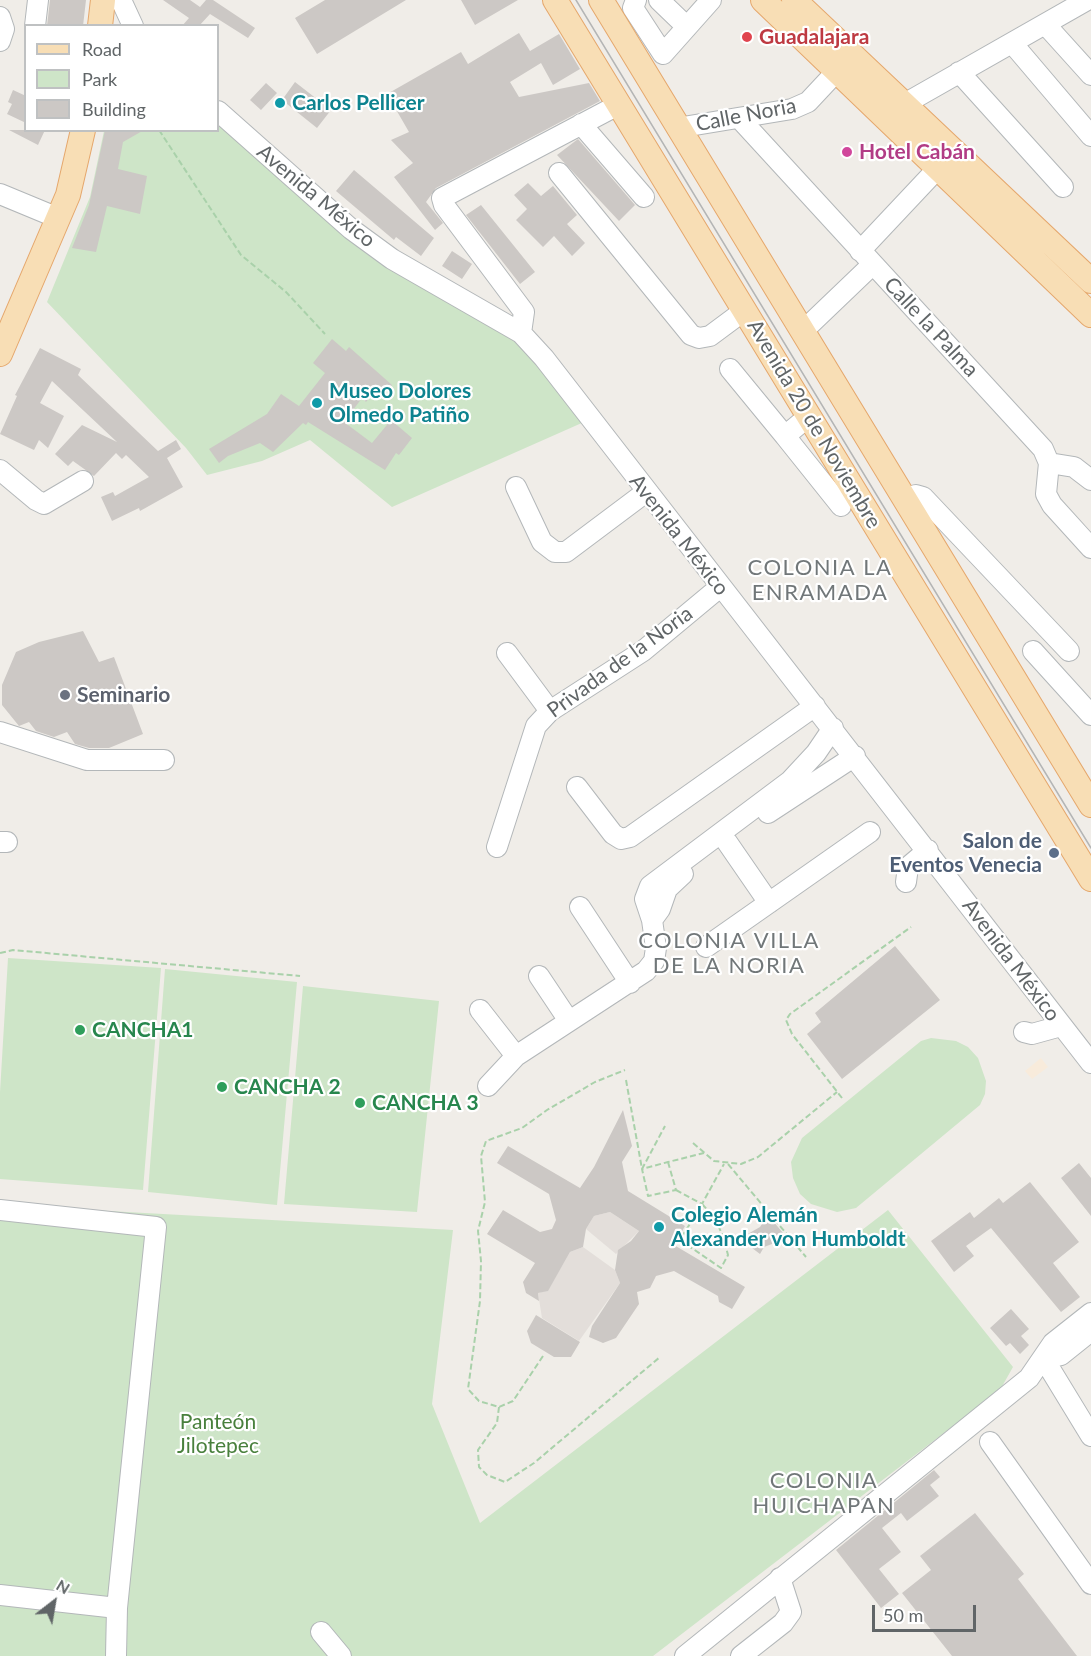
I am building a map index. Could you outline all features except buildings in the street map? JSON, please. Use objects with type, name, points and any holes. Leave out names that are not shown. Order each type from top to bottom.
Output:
[{"type":"main road","points":[[100,24],[103,0]]},
{"type":"main road","name":"Avenida 20 de Noviembre","points":[[555,0],[1091,879]]},
{"type":"main road","name":"Avenida 20 de Noviembre","points":[[601,0],[1091,805]]},
{"type":"main road","points":[[763,0],[837,71],[895,109],[1091,281]]},
{"type":"main road","points":[[794,0],[895,109],[939,167],[1091,313]]},
{"type":"main road","points":[[0,354],[68,195],[83,132]]},
{"type":"street","points":[[35,24],[38,0]]},
{"type":"street","points":[[121,0],[132,24]]},
{"type":"street","points":[[636,0],[633,8],[663,54],[711,0]]},
{"type":"street","points":[[659,0],[687,27]]},
{"type":"street","points":[[895,109],[1087,0]]},
{"type":"street","points":[[0,17],[4,29],[0,41]]},
{"type":"street","points":[[1045,24],[1091,75]]},
{"type":"street","points":[[1012,43],[1091,136]]},
{"type":"street","name":"Calle Noria","points":[[677,128],[740,119],[792,108],[808,102],[837,71]]},
{"type":"street","points":[[959,72],[1063,187]]},
{"type":"street","points":[[521,333],[524,312],[444,205],[442,198],[618,105]]},
{"type":"street","name":"Avenida México","points":[[219,112],[376,247],[521,333],[544,358],[1091,1063]]},
{"type":"street","name":"Calle la Palma","points":[[740,119],[1043,449],[1049,463]]},
{"type":"street","points":[[581,124],[644,197]]},
{"type":"street","points":[[803,331],[939,167]]},
{"type":"street","points":[[559,173],[691,335],[699,338],[710,336],[744,310]]},
{"type":"street","points":[[0,194],[58,218]]},
{"type":"street","points":[[730,369],[841,506]]},
{"type":"street","points":[[785,436],[809,416]]},
{"type":"street","points":[[1091,480],[1074,467],[1049,463],[1046,494],[1052,505],[1091,548]]},
{"type":"street","points":[[0,470],[44,504],[83,481]]},
{"type":"street","points":[[516,487],[542,542],[555,552],[566,552],[646,492]]},
{"type":"street","points":[[905,498],[916,495],[923,497],[1069,651]]},
{"type":"street","name":"Privada de la Noria","points":[[497,847],[536,726],[550,711],[643,651],[720,587]]},
{"type":"street","points":[[1033,651],[1091,715]]},
{"type":"street","points":[[507,653],[550,711]]},
{"type":"street","points":[[577,787],[614,834],[621,839],[630,837],[815,706]]},
{"type":"street","points":[[794,787],[833,728]]},
{"type":"street","points":[[0,732],[87,760],[164,760]]},
{"type":"street","points":[[489,1086],[516,1056],[630,983],[654,961],[656,948],[652,920],[645,899],[650,886],[700,855],[794,787],[855,756]]},
{"type":"street","points":[[700,855],[727,842],[752,817]]},
{"type":"street","points":[[706,946],[870,832]]},
{"type":"street","points":[[727,842],[769,903]]},
{"type":"street","points":[[906,882],[908,867],[928,850]]},
{"type":"street","points":[[580,907],[630,983]]},
{"type":"street","points":[[539,976],[569,1021]]},
{"type":"street","points":[[480,1010],[516,1056]]},
{"type":"street","points":[[1024,1032],[1032,1034],[1061,1026]]},
{"type":"street","points":[[0,1210],[156,1227],[117,1608],[116,1656]]},
{"type":"street","points":[[685,1656],[1029,1378],[1053,1343],[1091,1313]]},
{"type":"street","points":[[1044,1359],[1061,1355],[1091,1331]]},
{"type":"street","points":[[1044,1359],[1091,1436]]},
{"type":"street","points":[[990,1442],[1091,1584]]},
{"type":"street","points":[[741,1656],[783,1623],[791,1612],[780,1578]]},
{"type":"street","points":[[0,1595],[117,1608]]},
{"type":"street","points":[[321,1632],[341,1656]]},
{"type":"path","points":[[160,132],[241,255],[286,292],[325,334]]},
{"type":"path","points":[[842,1098],[792,1035],[786,1020],[790,1014],[833,982],[911,927]]},
{"type":"path","points":[[0,953],[13,950],[300,976]]},
{"type":"path","points":[[543,1356],[513,1401],[499,1407],[479,1401],[468,1389],[480,1301],[481,1261],[478,1231],[485,1202],[481,1156],[486,1141],[522,1128],[547,1110],[595,1082],[625,1071]]},
{"type":"path","points":[[626,1080],[648,1196],[676,1190],[702,1204],[714,1217],[723,1236],[728,1255],[721,1268],[680,1240],[702,1204],[726,1164]]},
{"type":"path","points":[[693,1143],[714,1161],[741,1164],[758,1157],[837,1092]]},
{"type":"path","points":[[642,1169],[665,1126]]},
{"type":"path","points":[[642,1169],[704,1153]]},
{"type":"path","points":[[668,1162],[676,1190]]},
{"type":"path","points":[[726,1164],[806,1257]]},
{"type":"path","points":[[499,1407],[497,1423],[478,1450],[479,1467],[487,1475],[505,1482],[534,1463],[660,1357]]},
{"type":"shaded area","points":[[610,1212],[639,1231],[616,1254],[586,1229],[594,1216]]},
{"type":"shaded area","points":[[583,1247],[615,1270],[620,1283],[579,1341],[542,1318],[538,1293],[548,1290],[570,1252]]},
{"type":"green space","points":[[219,103],[355,229],[511,326],[584,422],[392,507],[310,440],[262,461],[207,475],[186,448],[47,302],[90,197],[104,132],[219,132]]},
{"type":"green space","name":"CANCHA1","points":[[8,958],[161,968],[143,1190],[0,1179],[0,1092]]},
{"type":"green space","name":"CANCHA 2","points":[[165,969],[297,982],[277,1205],[148,1192]]},
{"type":"green space","name":"CANCHA 3","points":[[303,986],[439,1001],[417,1212],[284,1204]]},
{"type":"green space","points":[[931,1038],[956,1041],[968,1047],[978,1058],[986,1081],[985,1094],[980,1105],[856,1208],[837,1212],[811,1204],[800,1194],[793,1178],[791,1162],[802,1138],[921,1041]]},
{"type":"green space","name":"Panteón Jilotepec","points":[[0,1205],[453,1230],[432,1404],[480,1523],[888,1210],[1013,1367],[1000,1390],[653,1656],[0,1656]]},
{"type":"sand","points":[[1041,1058],[1048,1067],[1032,1079],[1025,1071]]},
{"type":"tram line","points":[[576,0],[1091,848]]},
{"type":"place","name":"Guadalajara","points":[[747,37]]},
{"type":"place","name":"Carlos Pellicer","points":[[280,103]]},
{"type":"place","name":"Hotel Cabán","points":[[847,152]]},
{"type":"place","name":"Museo Dolores Olmedo Patiño","points":[[317,403]]},
{"type":"place","name":"Seminario","points":[[65,695]]},
{"type":"place","name":"Salon de Eventos Venecia","points":[[1054,853]]},
{"type":"place","name":"CANCHA1","points":[[80,1030]]},
{"type":"place","name":"CANCHA 2","points":[[222,1087]]},
{"type":"place","name":"CANCHA 3","points":[[360,1103]]},
{"type":"place","name":"Colegio Alemán Alexander von Humboldt","points":[[659,1227]]},
{"type":"district","name":"COLONIA LA ENRAMADA","points":[[820,580]]},
{"type":"district","name":"COLONIA VILLA DE LA NORIA","points":[[729,954]]},
{"type":"district","name":"COLONIA HUICHAPAN","points":[[824,1494]]}]
